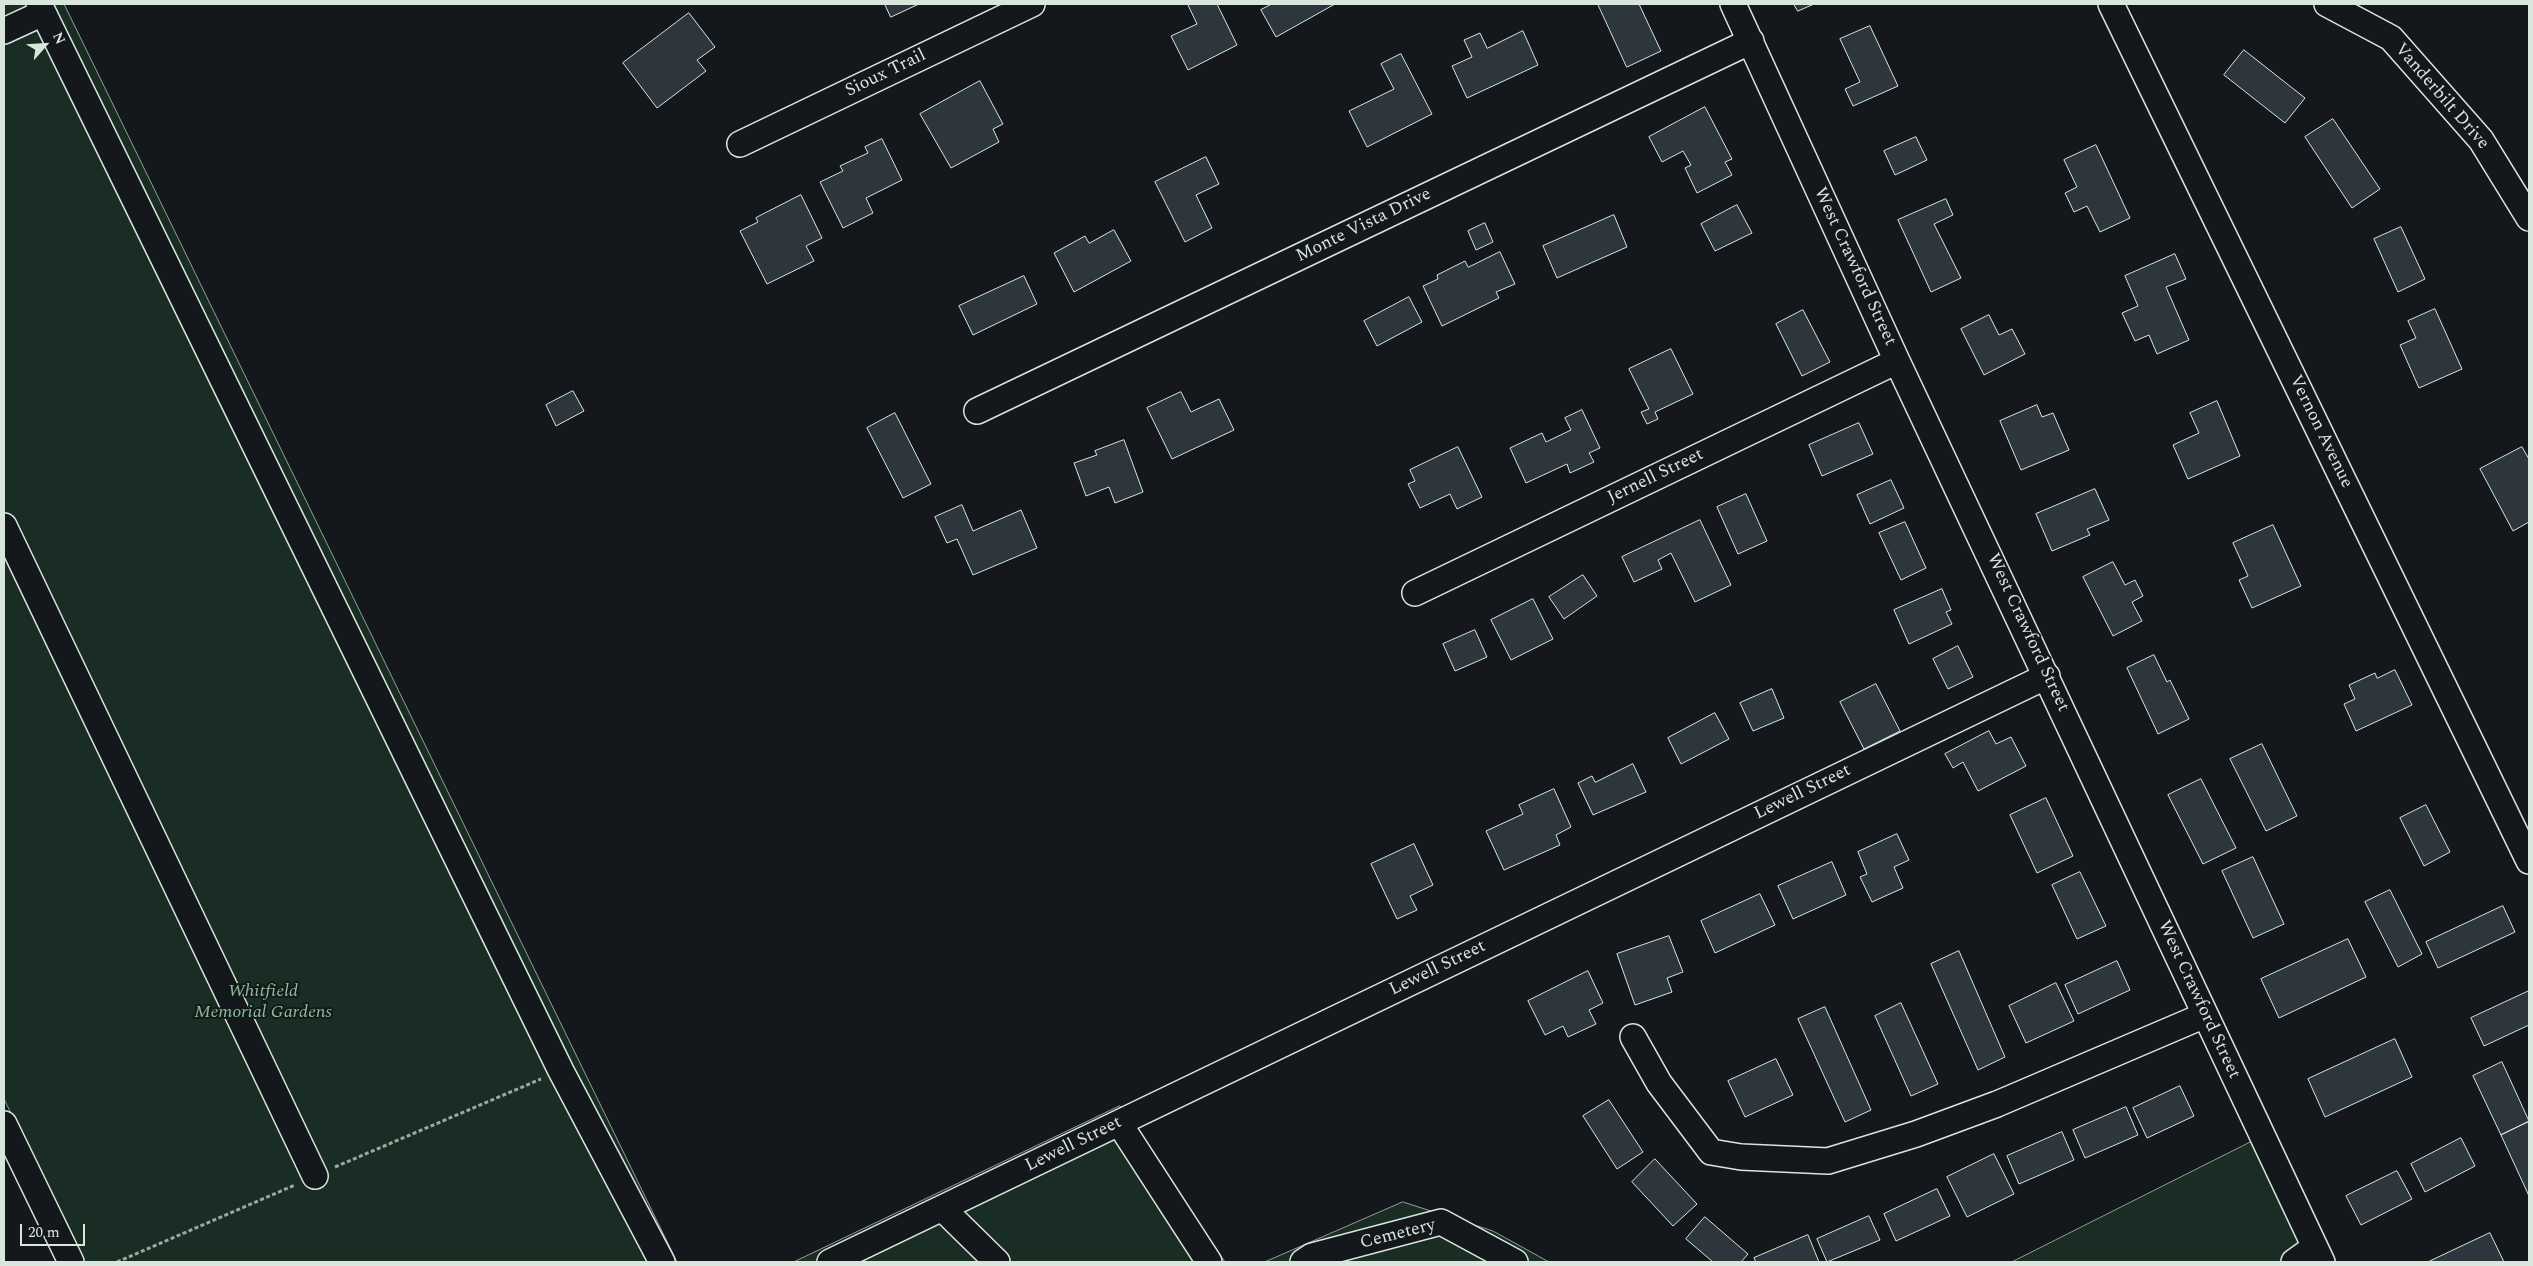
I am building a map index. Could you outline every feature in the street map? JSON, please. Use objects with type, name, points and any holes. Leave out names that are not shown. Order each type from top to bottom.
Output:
[{"type":"street","name":"Sioux Trail","points":[[740,144],[1032,4]]},
{"type":"street","name":"West Crawford Street","points":[[1733,4],[1897,361],[2318,1254]]},
{"type":"street","name":"Vernon Avenue","points":[[2111,4],[2529,861]]},
{"type":"street","name":"Vanderbilt Drive","points":[[2327,4],[2391,38],[2481,140],[2529,218]]},
{"type":"street","points":[[4,31],[41,8],[561,1071],[662,1262]]},
{"type":"street","name":"Monte Vista Drive","points":[[977,412],[1750,41]]},
{"type":"street","name":"Jernell Street","points":[[1415,593],[1897,361]]},
{"type":"street","points":[[4,526],[315,1176]]},
{"type":"street","name":"Lewell Street","points":[[830,1262],[943,1210],[1118,1122],[2047,676]]},
{"type":"street","points":[[1633,1037],[1659,1083],[1711,1152],[1741,1157],[1828,1161],[1916,1134],[1997,1104],[2205,1015]]},
{"type":"street","points":[[1118,1122],[1209,1262]]},
{"type":"street","points":[[4,1124],[71,1262]]},
{"type":"street","points":[[943,1210],[997,1262]]},
{"type":"street","name":"Cemetery","points":[[1303,1262],[1312,1256],[1441,1222],[1515,1262]]},
{"type":"street","points":[[2294,1262],[2318,1254]]},
{"type":"path","points":[[117,1262],[561,1071]]},
{"type":"green space","name":"Whitfield Memorial Gardens","points":[[4,4],[64,4],[677,1262],[83,1262],[4,1099]]},
{"type":"green space","points":[[1120,1106],[1225,1262],[794,1262]]},
{"type":"green space","points":[[2251,1142],[2309,1262],[2012,1262]]},
{"type":"green space","points":[[1403,1202],[1493,1231],[1549,1262],[1265,1262]]},
{"type":"building","points":[[885,4],[919,4],[891,17]]},
{"type":"building","points":[[1217,4],[1237,45],[1188,70],[1171,36],[1197,24],[1188,5]]},
{"type":"building","points":[[1272,4],[1335,4],[1276,37],[1261,10]]},
{"type":"building","points":[[1598,4],[1639,4],[1661,51],[1627,67]]},
{"type":"building","points":[[1794,4],[1814,4],[1798,11]]},
{"type":"building","points":[[689,13],[715,47],[697,60],[706,71],[657,108],[623,63]]},
{"type":"building","points":[[1870,26],[1898,86],[1853,106],[1845,89],[1860,82],[1840,39]]},
{"type":"building","points":[[1523,31],[1538,65],[1467,98],[1452,66],[1472,57],[1464,40],[1480,33],[1487,48]]},
{"type":"building","points":[[2244,50],[2305,98],[2285,123],[2224,75]]},
{"type":"building","points":[[1401,54],[1432,114],[1367,147],[1349,111],[1394,89],[1381,64]]},
{"type":"building","points":[[980,81],[1003,124],[993,129],[999,142],[951,168],[920,114]]},
{"type":"building","points":[[1705,107],[1732,159],[1725,162],[1732,175],[1697,193],[1685,168],[1691,165],[1683,151],[1662,162],[1649,137]]},
{"type":"building","points":[[2333,119],[2380,189],[2352,208],[2305,137]]},
{"type":"building","points":[[1916,137],[1927,160],[1895,175],[1884,151]]},
{"type":"building","points":[[882,139],[902,180],[866,198],[873,213],[843,228],[820,182],[843,171],[840,166],[868,153],[865,147]]},
{"type":"building","points":[[2096,145],[2130,218],[2100,232],[2087,206],[2074,212],[2065,193],[2077,187],[2064,160]]},
{"type":"building","points":[[1206,157],[1219,184],[1196,195],[1212,228],[1185,242],[1155,182]]},
{"type":"building","points":[[801,195],[822,238],[806,246],[814,261],[767,284],[740,231],[758,222],[756,218]]},
{"type":"building","points":[[1946,199],[1953,215],[1934,224],[1961,278],[1931,292],[1898,220]]},
{"type":"building","points":[[1737,205],[1752,233],[1715,251],[1701,224]]},
{"type":"building","points":[[1614,215],[1627,247],[1557,278],[1543,246]]},
{"type":"building","points":[[1485,223],[1493,242],[1476,250],[1468,231]]},
{"type":"building","points":[[2401,227],[2425,279],[2398,292],[2374,239]]},
{"type":"building","points":[[1114,230],[1131,261],[1074,292],[1054,253],[1085,236],[1089,243]]},
{"type":"building","points":[[1500,252],[1515,284],[1496,292],[1499,298],[1442,326],[1423,286],[1438,279],[1437,275],[1465,261],[1468,267]]},
{"type":"building","points":[[2175,254],[2186,279],[2166,287],[2189,340],[2157,354],[2149,335],[2135,341],[2122,313],[2138,306],[2125,276]]},
{"type":"building","points":[[1024,276],[1037,304],[973,335],[959,306]]},
{"type":"building","points":[[1409,297],[1422,322],[1377,346],[1364,321]]},
{"type":"building","points":[[2435,309],[2462,369],[2419,388],[2400,345],[2416,338],[2408,321]]},
{"type":"building","points":[[1803,310],[1830,362],[1802,376],[1776,324]]},
{"type":"building","points":[[1989,315],[1999,335],[2012,329],[2025,354],[1984,375],[1961,329]]},
{"type":"building","points":[[1671,349],[1693,394],[1655,412],[1658,419],[1647,424],[1641,412],[1649,409],[1629,369]]},
{"type":"building","points":[[573,391],[584,411],[556,426],[546,405]]},
{"type":"building","points":[[1181,392],[1191,412],[1219,399],[1234,430],[1172,459],[1147,408]]},
{"type":"building","points":[[2217,401],[2240,456],[2188,479],[2173,445],[2199,433],[2190,413]]},
{"type":"building","points":[[2037,405],[2042,417],[2053,413],[2069,450],[2021,470],[2000,421]]},
{"type":"building","points":[[1582,410],[1600,448],[1589,453],[1594,462],[1570,473],[1567,464],[1526,483],[1510,448],[1542,433],[1546,442],[1571,430],[1565,418]]},
{"type":"building","points":[[895,413],[931,484],[903,498],[867,428]]},
{"type":"building","points":[[1859,423],[1873,454],[1822,476],[1809,445]]},
{"type":"building","points":[[1124,440],[1143,492],[1115,503],[1109,487],[1086,496],[1074,463],[1097,455],[1095,451]]},
{"type":"building","points":[[1458,447],[1482,497],[1457,509],[1450,494],[1420,508],[1408,484],[1415,481],[1410,470]]},
{"type":"building","points":[[2522,447],[2529,459],[2529,522],[2513,531],[2480,469]]},
{"type":"building","points":[[1891,480],[1904,508],[1870,524],[1857,495]]},
{"type":"building","points":[[2095,489],[2109,520],[2087,529],[2090,535],[2052,551],[2036,514]]},
{"type":"building","points":[[1746,494],[1767,541],[1738,554],[1717,507]]},
{"type":"building","points":[[962,505],[973,531],[1021,510],[1037,548],[973,575],[957,539],[947,543],[935,517]]},
{"type":"building","points":[[1700,520],[1731,585],[1695,602],[1671,553],[1658,560],[1662,569],[1634,582],[1622,557]]},
{"type":"building","points":[[1905,522],[1926,568],[1901,580],[1879,533]]},
{"type":"building","points":[[2273,525],[2301,586],[2252,608],[2239,580],[2248,576],[2233,543]]},
{"type":"building","points":[[2113,562],[2125,585],[2135,580],[2143,596],[2132,602],[2142,621],[2113,636],[2083,577]]},
{"type":"building","points":[[1583,575],[1597,596],[1564,619],[1549,597]]},
{"type":"building","points":[[1942,589],[1951,610],[1946,612],[1952,624],[1909,644],[1894,610]]},
{"type":"building","points":[[1533,599],[1553,639],[1511,660],[1491,620]]},
{"type":"building","points":[[1475,630],[1487,657],[1455,671],[1443,644]]},
{"type":"building","points":[[1958,646],[1973,677],[1948,689],[1933,659]]},
{"type":"building","points":[[2154,655],[2167,682],[2170,680],[2189,719],[2158,734],[2127,668]]},
{"type":"building","points":[[2395,670],[2412,705],[2356,731],[2344,704],[2355,699],[2349,685],[2375,673],[2377,678]]},
{"type":"building","points":[[1876,684],[1900,731],[1864,749],[1840,702]]},
{"type":"building","points":[[1772,689],[1784,718],[1753,731],[1740,703]]},
{"type":"building","points":[[1715,713],[1729,739],[1681,764],[1668,738]]},
{"type":"building","points":[[1989,731],[1996,744],[2011,737],[2026,766],[1978,791],[1963,762],[1953,768],[1945,754]]},
{"type":"building","points":[[2262,744],[2297,816],[2266,831],[2230,759]]},
{"type":"building","points":[[1633,764],[1646,792],[1593,815],[1578,783],[1592,776],[1595,782]]},
{"type":"building","points":[[2201,779],[2236,848],[2203,864],[2168,795]]},
{"type":"building","points":[[1554,789],[1571,827],[1556,835],[1560,845],[1504,870],[1486,831],[1523,814],[1519,805]]},
{"type":"building","points":[[2046,798],[2073,856],[2037,873],[2010,815]]},
{"type":"building","points":[[2426,805],[2450,852],[2424,866],[2400,818]]},
{"type":"building","points":[[1897,834],[1909,860],[1894,867],[1903,888],[1872,902],[1860,877],[1867,874],[1858,852]]},
{"type":"building","points":[[1414,844],[1433,885],[1410,896],[1417,910],[1397,919],[1371,864]]},
{"type":"building","points":[[2253,857],[2284,924],[2253,938],[2222,871]]},
{"type":"building","points":[[1832,862],[1846,895],[1793,919],[1778,886]]},
{"type":"building","points":[[2080,872],[2106,926],[2077,939],[2052,885]]},
{"type":"building","points":[[2390,890],[2422,954],[2398,967],[2365,902]]},
{"type":"building","points":[[1760,894],[1775,925],[1715,953],[1701,921]]},
{"type":"building","points":[[2503,906],[2515,932],[2438,968],[2426,942]]},
{"type":"building","points":[[1669,936],[1683,972],[1667,978],[1672,992],[1635,1005],[1617,954]]},
{"type":"building","points":[[2348,939],[2366,977],[2279,1018],[2261,979]]},
{"type":"building","points":[[1959,951],[2005,1057],[1978,1070],[1931,964]]},
{"type":"building","points":[[2117,961],[2130,990],[2078,1014],[2065,985]]},
{"type":"building","points":[[1588,971],[1603,1003],[1589,1010],[1596,1024],[1568,1037],[1563,1026],[1545,1035],[1528,1001]]},
{"type":"building","points":[[2056,983],[2074,1021],[2026,1043],[2009,1006]]},
{"type":"building","points":[[2529,991],[2529,1025],[2484,1046],[2471,1018]]},
{"type":"building","points":[[1901,1003],[1938,1084],[1911,1096],[1875,1016]]},
{"type":"building","points":[[1825,1007],[1871,1110],[1845,1122],[1798,1019]]},
{"type":"building","points":[[2395,1039],[2412,1077],[2325,1117],[2308,1079]]},
{"type":"building","points":[[1776,1059],[1793,1095],[1745,1117],[1728,1081]]},
{"type":"building","points":[[2502,1062],[2529,1121],[2501,1135],[2473,1076]]},
{"type":"building","points":[[2180,1086],[2194,1116],[2147,1138],[2133,1108]]},
{"type":"building","points":[[1609,1100],[1643,1152],[1617,1169],[1583,1116]]},
{"type":"building","points":[[2126,1107],[2138,1135],[2085,1158],[2073,1130]]},
{"type":"building","points":[[2529,1122],[2529,1196],[2501,1135]]},
{"type":"building","points":[[2062,1132],[2074,1160],[2019,1184],[2007,1156]]},
{"type":"building","points":[[2461,1138],[2475,1166],[2425,1192],[2411,1164]]},
{"type":"building","points":[[1994,1154],[2014,1194],[1967,1217],[1947,1177]]},
{"type":"building","points":[[1655,1159],[1697,1204],[1673,1226],[1632,1182]]},
{"type":"building","points":[[2397,1171],[2412,1199],[2361,1225],[2346,1196]]},
{"type":"building","points":[[1937,1189],[1950,1216],[1896,1241],[1884,1214]]},
{"type":"building","points":[[1869,1216],[1880,1240],[1827,1262],[1817,1239]]},
{"type":"building","points":[[1705,1217],[1748,1254],[1741,1262],[1713,1262],[1686,1239]]},
{"type":"building","points":[[2490,1233],[2504,1262],[2428,1262]]},
{"type":"building","points":[[1808,1235],[1819,1262],[1756,1262],[1754,1258]]}]
